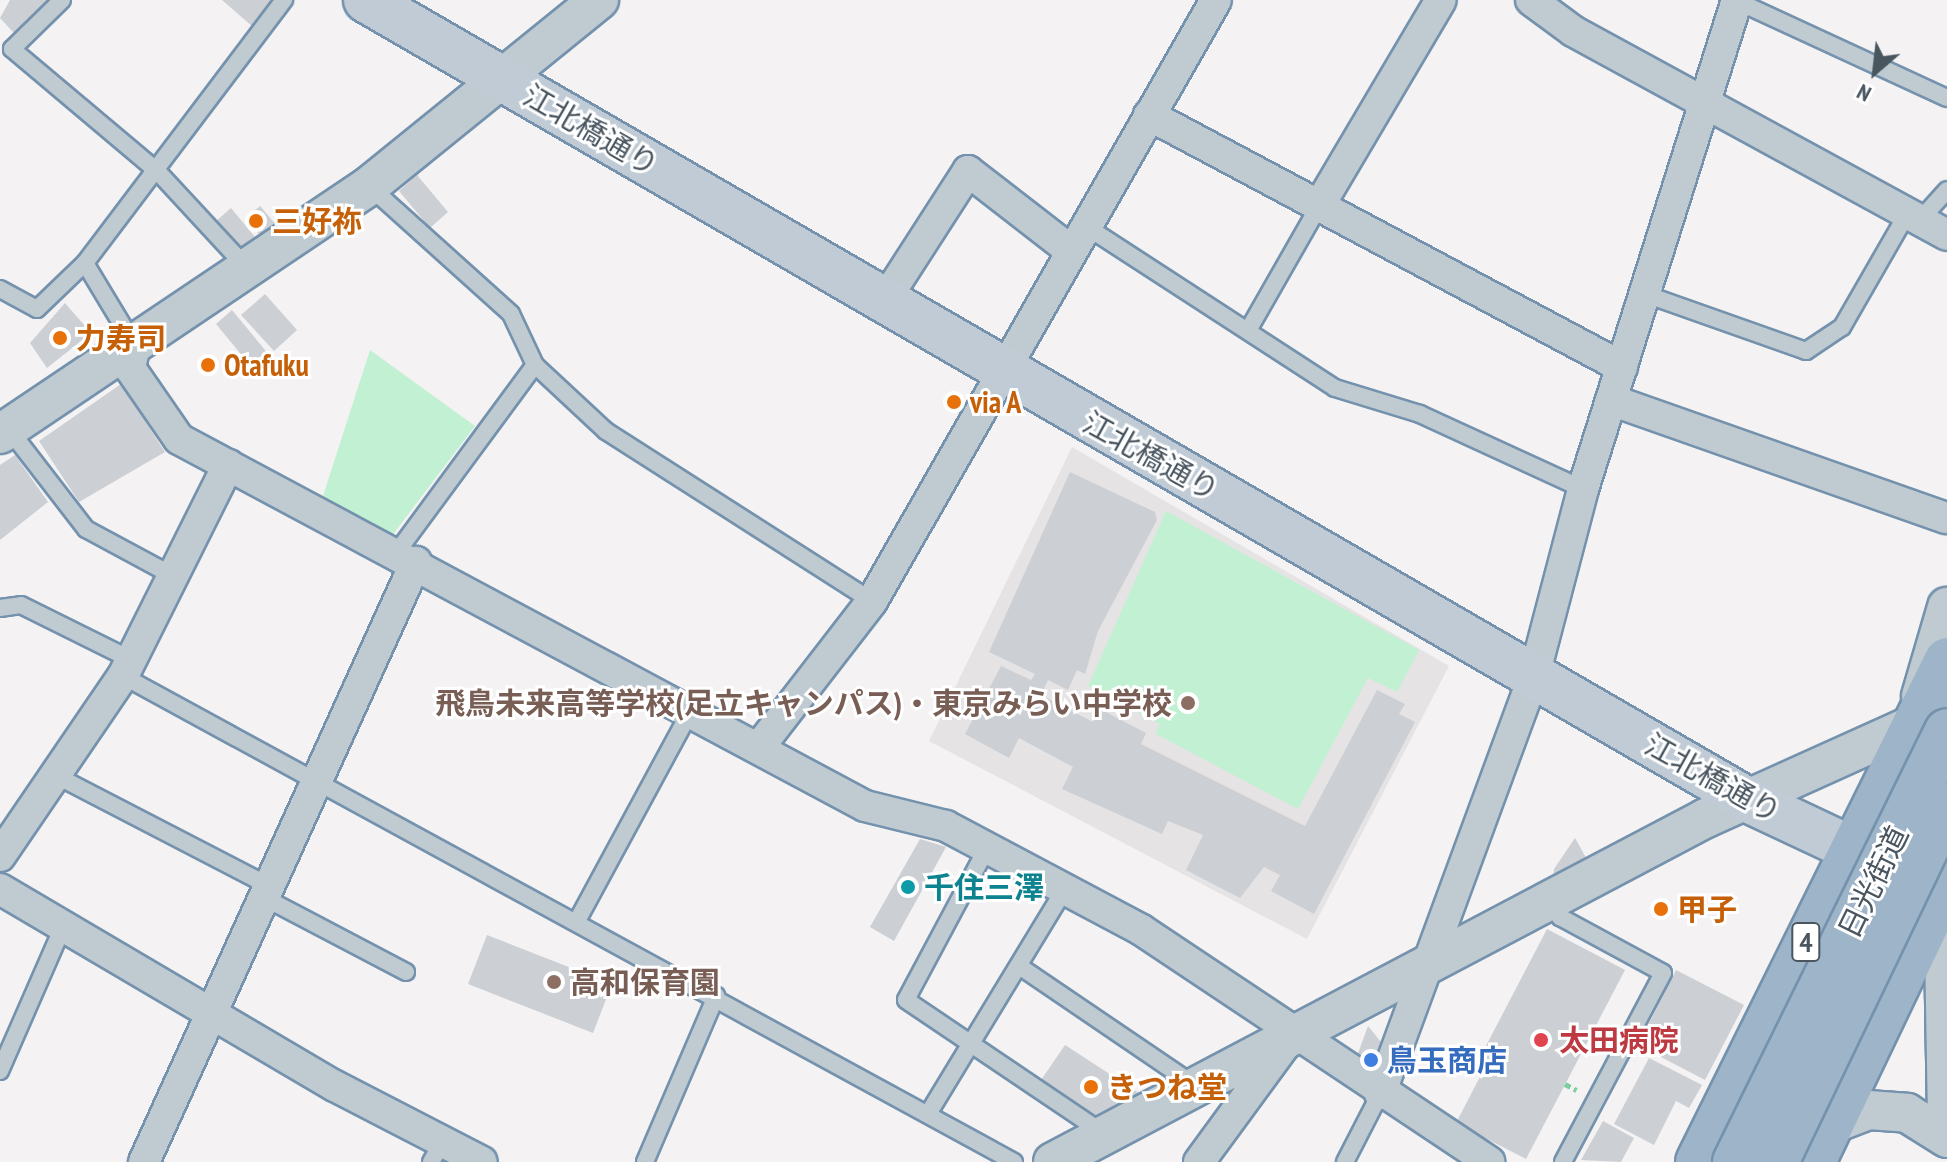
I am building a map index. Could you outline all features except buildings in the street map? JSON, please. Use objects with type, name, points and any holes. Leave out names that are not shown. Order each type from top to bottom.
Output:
[{"type":"highway","name":"4","points":[[1698,1162],[1852,850],[1937,721],[1947,660]]},
{"type":"highway","name":"日光街道","points":[[1735,1162],[1937,721]]},
{"type":"highway","name":"日光街道","points":[[1776,1162],[1947,805]]},
{"type":"highway","points":[[1822,1143],[1946,887]]},
{"type":"main road","name":"江北橋通り","points":[[366,0],[883,303],[1748,800],[1852,850],[1946,887]]},
{"type":"street","points":[[4,431],[249,270],[369,186],[504,80],[599,0]]},
{"type":"street","points":[[760,746],[872,601],[1216,0]]},
{"type":"street","points":[[1319,206],[1441,0]]},
{"type":"street","points":[[1531,0],[1704,104],[1947,235]]},
{"type":"street","points":[[1380,1094],[1534,676],[1583,489],[1737,1]]},
{"type":"street","points":[[1149,115],[1622,367]]},
{"type":"street","points":[[883,303],[968,171],[1078,238]]},
{"type":"street","points":[[135,346],[130,368],[179,439],[407,557],[760,746],[865,806],[946,826],[1140,929],[1380,1094],[1489,1162]]},
{"type":"street","points":[[1611,400],[1947,518]]},
{"type":"street","points":[[0,856],[127,668],[175,577],[228,465]]},
{"type":"street","points":[[144,1162],[320,780],[407,557]]},
{"type":"street","points":[[1947,607],[1937,721],[1946,887],[1947,1126]]},
{"type":"street","points":[[1053,1162],[1549,899],[1748,800],[1937,721]]},
{"type":"street","points":[[0,889],[213,1015],[436,1153],[482,1162]]},
{"type":"street","points":[[1199,1162],[1292,1035]]},
{"type":"street","points":[[1822,1143],[1868,1110],[1907,1113],[1947,1138]]},
{"type":"lane","points":[[62,0],[12,49],[159,173],[249,270]]},
{"type":"lane","points":[[0,289],[37,309],[85,263],[159,173],[284,0]]},
{"type":"lane","points":[[1737,1],[1947,98]]},
{"type":"lane","points":[[369,186],[511,314],[535,365],[606,431],[872,601]]},
{"type":"lane","points":[[1645,294],[1806,351],[1842,327],[1914,217],[1947,190]]},
{"type":"lane","points":[[1250,327],[1319,206]]},
{"type":"lane","points":[[1078,238],[1250,327],[1335,388],[1420,414],[1583,489]]},
{"type":"lane","points":[[85,263],[135,346]]},
{"type":"lane","points":[[407,557],[535,365]]},
{"type":"lane","points":[[4,431],[86,529],[175,577]]},
{"type":"lane","points":[[0,608],[21,605],[320,780],[1014,1162]]},
{"type":"lane","points":[[577,921],[691,710]]},
{"type":"lane","points":[[53,774],[406,972]]},
{"type":"lane","points":[[987,848],[906,1000],[1107,1136]]},
{"type":"lane","points":[[928,1114],[1022,968],[1065,889]]},
{"type":"lane","points":[[1549,899],[1560,917],[1663,973],[1563,1162]]},
{"type":"lane","points":[[0,1071],[63,927]]},
{"type":"lane","points":[[1022,968],[1196,1086]]},
{"type":"lane","points":[[645,1162],[716,996]]},
{"type":"lane","points":[[1345,1162],[1380,1094]]},
{"type":"shaded area","name":"飛鳥未来高等学校(足立キャンパス)・東京みらい中学校","points":[[1072,447],[1449,666],[1307,939],[929,741]]},
{"type":"green space","points":[[370,350],[475,426],[391,537],[322,499]]},
{"type":"green space","points":[[1166,511],[1419,650],[1397,692],[1368,678],[1298,809],[1156,734],[1160,724],[1088,686]]},
{"type":"place","name":"三好祢","points":[[256,221]]},
{"type":"place","name":"力寿司","points":[[60,338]]},
{"type":"place","name":"Otafuku","points":[[208,365]]},
{"type":"place","name":"via A","points":[[954,402]]},
{"type":"place","name":"飛鳥未来高等学校(足立キャンパス)・東京みらい中学校","points":[[1188,703]]},
{"type":"place","name":"千住三澤","points":[[908,887]]},
{"type":"place","name":"甲子","points":[[1661,909]]},
{"type":"place","name":"高和保育園","points":[[554,982]]},
{"type":"place","name":"太田病院","points":[[1541,1040]]},
{"type":"place","name":"鳥玉商店","points":[[1371,1060]]},
{"type":"place","name":"きつね堂","points":[[1091,1087]]}]
